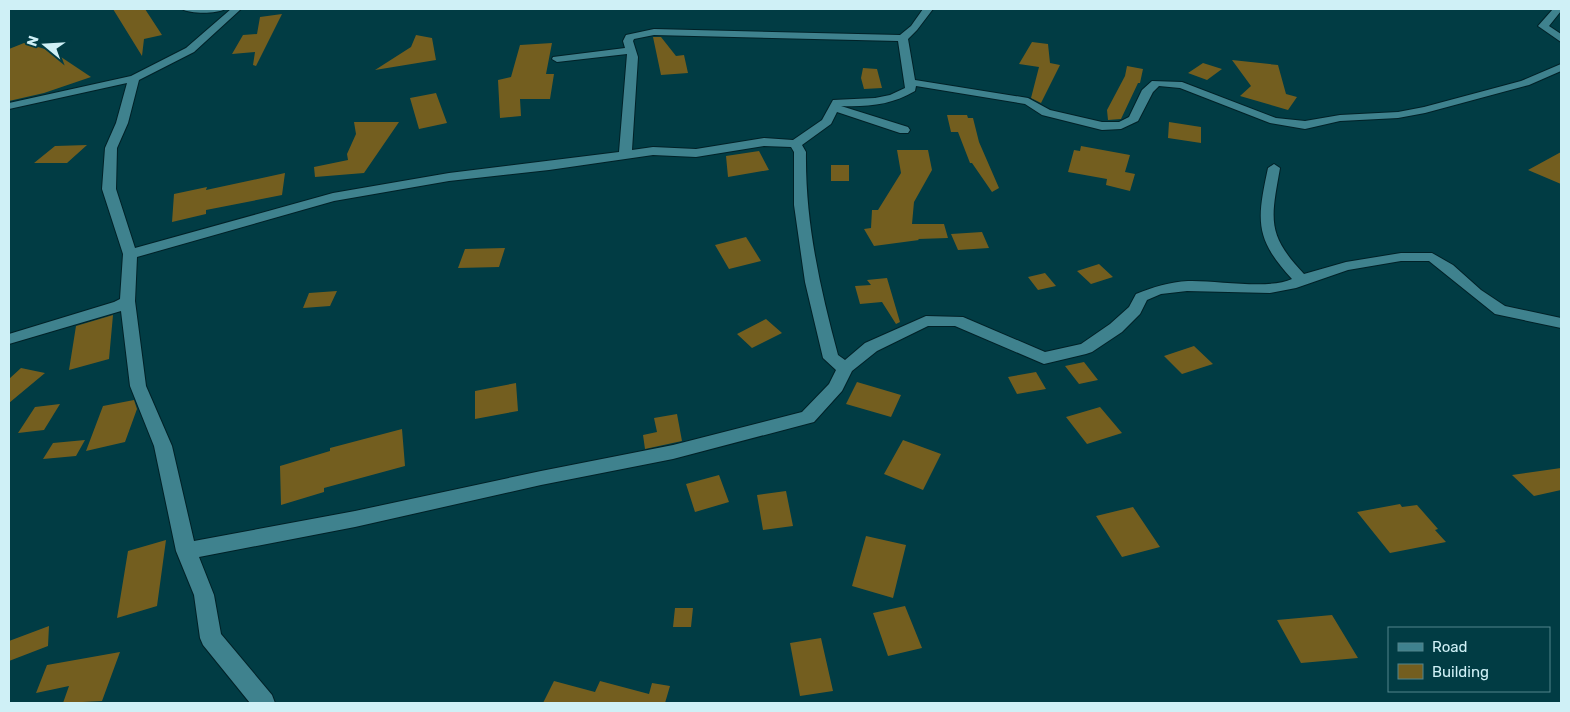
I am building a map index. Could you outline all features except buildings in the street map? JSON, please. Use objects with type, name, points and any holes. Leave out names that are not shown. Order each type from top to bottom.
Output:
[{"type":"street","points":[[187,9],[220,9]]},
{"type":"street","points":[[9,106],[134,78],[190,50],[236,9]]},
{"type":"street","points":[[625,155],[633,57],[628,40],[630,37],[702,33],[826,38],[903,38],[914,28],[928,9]]},
{"type":"street","points":[[1558,9],[1543,26],[1561,38]]},
{"type":"street","points":[[130,254],[333,197],[449,177],[549,166],[653,151],[696,153],[764,142],[795,144],[827,122],[837,102],[858,104],[892,99],[911,89],[903,38]]},
{"type":"street","points":[[557,59],[631,50]]},
{"type":"street","points":[[909,82],[1028,100],[1046,113],[1102,126],[1121,125],[1134,119],[1148,90],[1156,82],[1168,82],[1189,87],[1274,121],[1304,125],[1340,118],[1398,115],[1425,110],[1525,83],[1561,67]]},
{"type":"street","points":[[134,78],[122,123],[111,148],[108,188],[130,254],[127,301],[138,386],[163,446],[186,551],[204,595],[211,638],[264,703]]},
{"type":"street","points":[[834,107],[904,130]]},
{"type":"street","points":[[795,144],[800,152],[801,210],[810,277],[831,358],[845,368]]},
{"type":"street","points":[[1274,168],[1269,197],[1268,222],[1271,240],[1285,263],[1301,280]]},
{"type":"street","points":[[186,551],[354,519],[673,452],[808,417],[836,387],[845,368],[872,347],[926,321],[957,321],[1044,358],[1086,348],[1116,328],[1135,310],[1141,297],[1158,290],[1187,286],[1270,288],[1291,285],[1301,280],[1355,265],[1401,257],[1432,258],[1448,268],[1476,293],[1500,310],[1561,323]]},
{"type":"street","points":[[9,339],[120,306],[127,301]]}]
